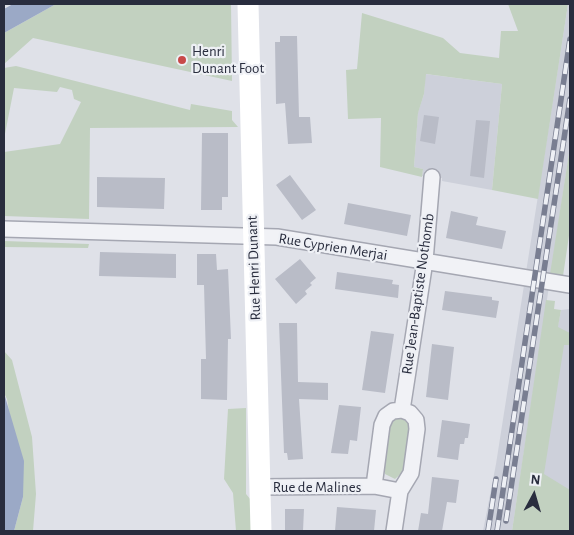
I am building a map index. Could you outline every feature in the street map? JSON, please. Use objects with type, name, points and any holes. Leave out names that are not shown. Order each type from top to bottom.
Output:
[{"type":"main road","name":"Rue Henri Dunant","points":[[248,4],[262,531]]},
{"type":"street","name":"Rue Jean-Baptiste Nothomb","points":[[402,410],[425,261],[432,177]]},
{"type":"street","name":"Rue Cyprien Merjai","points":[[4,229],[277,237],[570,285]]},
{"type":"street","points":[[394,531],[400,491],[411,473],[417,429],[416,420],[410,413],[402,410],[393,411],[386,416],[382,424],[374,486],[400,491]]},
{"type":"street","name":"Rue de Malines","points":[[260,487],[374,486]]},
{"type":"shaded area","points":[[568,4],[570,4],[570,147],[512,531],[483,531],[496,464]]},
{"type":"shaded area","points":[[425,74],[502,84],[492,190],[442,181],[442,178],[422,176],[423,169],[414,167],[418,112],[424,94]]},
{"type":"shaded area","points":[[570,309],[570,531],[518,531],[561,310]]},
{"type":"green space","name":"Henri Dunant Foot","points":[[56,4],[231,4],[232,81],[33,38],[4,64],[4,33]]},
{"type":"green space","points":[[508,4],[568,4],[538,199],[492,190],[502,84],[426,74],[424,94],[418,113],[414,167],[423,169],[422,177],[380,167],[381,118],[348,119],[346,70],[357,69],[362,13],[443,38],[460,53],[499,58],[501,31],[518,31]]},
{"type":"green space","points":[[16,66],[190,110],[191,104],[232,111],[232,120],[238,127],[90,128],[89,219],[4,216],[4,152],[60,144],[81,102],[74,99],[72,90],[60,87],[57,92],[14,88],[4,139],[4,68]]},
{"type":"green space","points":[[570,147],[570,229],[563,276],[550,274]]},
{"type":"green space","points":[[4,241],[89,244],[88,248],[4,247]]},
{"type":"green space","points":[[546,300],[555,301],[554,309],[561,310],[558,327],[570,333],[570,345],[564,345],[544,474],[570,490],[570,531],[512,531]]},
{"type":"green space","points":[[4,351],[12,360],[32,437],[36,494],[33,531],[14,531],[23,497],[7,399],[4,393]]},
{"type":"green space","points":[[246,408],[246,494],[251,500],[252,531],[236,531],[233,493],[224,479],[228,409]]},
{"type":"green space","points":[[398,417],[408,422],[409,428],[403,472],[395,479],[385,474],[384,469],[390,425],[392,420]]},
{"type":"water","points":[[13,4],[56,4],[4,33],[4,9]]},
{"type":"water","points":[[4,393],[24,461],[23,497],[14,531],[4,531]]},
{"type":"building","points":[[280,36],[297,36],[299,117],[310,117],[312,143],[288,144],[285,103],[276,104],[275,42],[280,42]]},
{"type":"building","points":[[424,115],[439,117],[435,144],[420,141]]},
{"type":"building","points":[[476,120],[490,121],[484,178],[470,176]]},
{"type":"building","points":[[202,133],[228,133],[228,197],[222,197],[222,210],[201,210]]},
{"type":"building","points":[[290,175],[316,210],[302,220],[276,185]]},
{"type":"building","points":[[97,177],[165,178],[164,209],[97,207]]},
{"type":"building","points":[[348,203],[411,215],[407,236],[344,224]]},
{"type":"building","points":[[451,211],[478,217],[476,225],[506,231],[502,249],[446,238]]},
{"type":"building","points":[[100,252],[176,254],[176,278],[99,276]]},
{"type":"building","points":[[197,254],[216,254],[217,270],[228,269],[231,339],[228,339],[227,400],[201,399],[201,359],[206,359],[204,285],[197,285]]},
{"type":"building","points":[[300,259],[316,278],[305,291],[307,294],[296,304],[275,279]]},
{"type":"building","points":[[337,272],[393,280],[392,284],[399,285],[398,298],[335,289]]},
{"type":"building","points":[[445,291],[492,297],[492,300],[499,301],[496,318],[442,310]]},
{"type":"building","points":[[279,323],[297,323],[298,382],[328,383],[328,400],[299,399],[303,459],[288,460],[287,453],[284,453]]},
{"type":"building","points":[[371,331],[394,334],[385,393],[362,390]]},
{"type":"building","points":[[432,344],[454,347],[448,400],[426,397]]},
{"type":"building","points":[[339,405],[361,407],[357,441],[350,440],[348,454],[331,453]]},
{"type":"building","points":[[442,420],[470,424],[468,438],[465,438],[464,444],[460,444],[458,460],[437,457]]},
{"type":"building","points":[[432,477],[459,480],[456,503],[447,502],[442,531],[418,531],[421,513],[428,514]]},
{"type":"building","points":[[337,507],[376,510],[374,531],[335,531]]},
{"type":"building","points":[[285,509],[304,509],[303,531],[285,531]]},
{"type":"railway","points":[[497,531],[570,39]]},
{"type":"railway","points":[[506,521],[570,99]]},
{"type":"railway","points":[[488,531],[496,479]]},
{"type":"place","name":"Henri Dunant Foot","points":[[182,60]]}]
